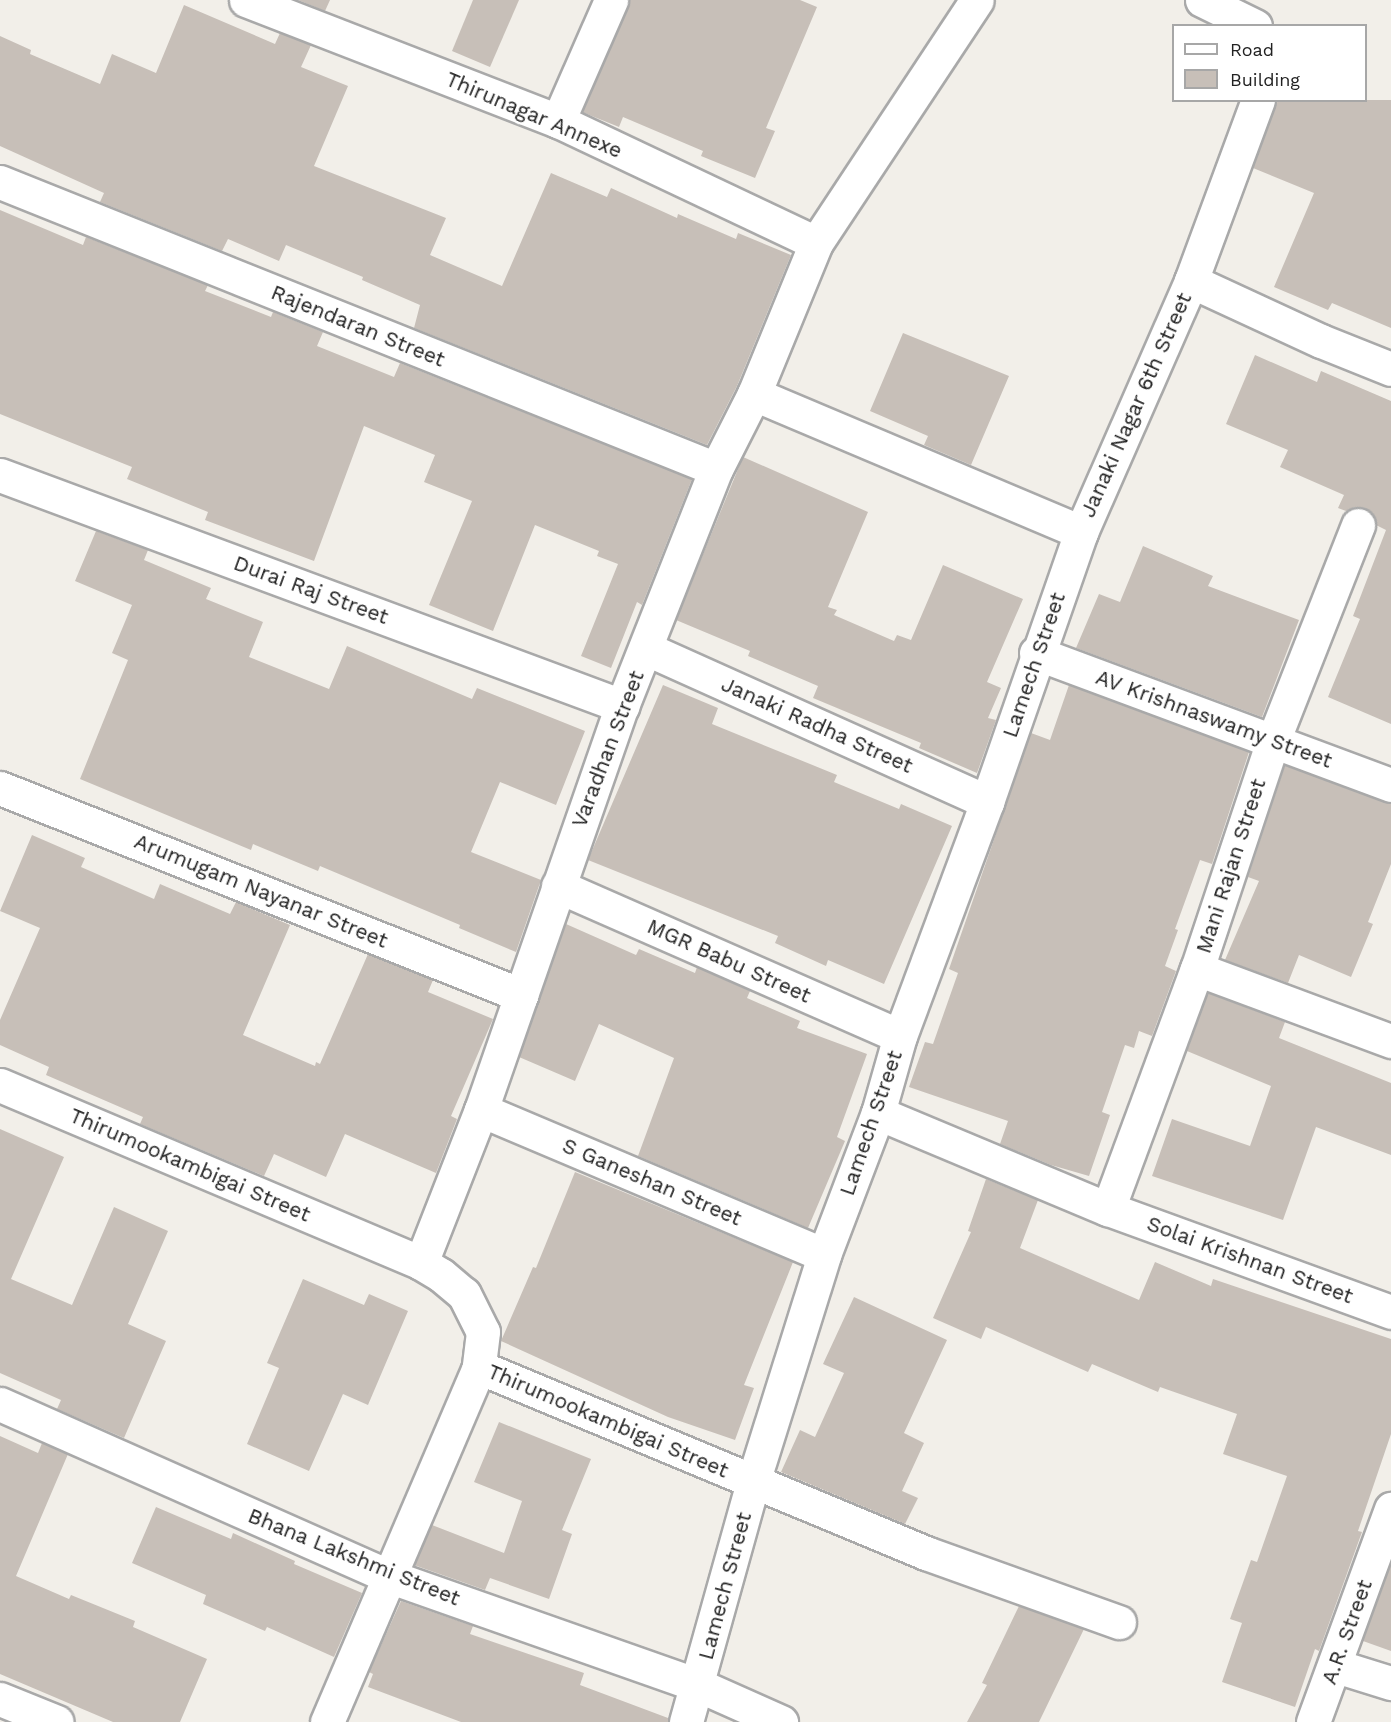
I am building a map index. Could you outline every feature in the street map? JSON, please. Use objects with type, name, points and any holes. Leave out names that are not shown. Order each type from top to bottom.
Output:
[{"type":"street","name":"Thirunagar Annexe","points":[[246,0],[558,121],[816,243]]},
{"type":"street","points":[[558,121],[610,0]]},
{"type":"street","name":"Varadhan Street","points":[[421,1263],[481,1110],[622,706],[647,649],[716,469],[754,394],[816,243],[976,0]]},
{"type":"street","points":[[1202,0],[1251,24]]},
{"type":"street","points":[[1191,281],[1257,102]]},
{"type":"street","name":"Rajendaran Street","points":[[0,183],[716,469]]},
{"type":"street","name":"Janaki Nagar 6th Street","points":[[1081,532],[1191,281],[1321,341],[1391,369]]},
{"type":"street","points":[[754,394],[1081,532]]},
{"type":"street","name":"Durai Raj Street","points":[[0,475],[622,706]]},
{"type":"street","name":"Mani Rajan Street","points":[[1108,1209],[1197,969],[1273,741],[1358,525]]},
{"type":"street","name":"Lamech Street","points":[[686,1722],[753,1482],[824,1255],[878,1113],[900,1036],[987,802],[1036,653],[1081,532]]},
{"type":"street","name":"Janaki Radha Street","points":[[647,649],[987,802]]},
{"type":"street","name":"AV Krishnaswamy Street","points":[[1036,653],[1391,785]]},
{"type":"street","name":"Arumugam Nayanar Street","points":[[0,788],[521,995]]},
{"type":"street","name":"MGR Babu Street","points":[[558,886],[900,1036]]},
{"type":"street","points":[[1197,969],[1391,1041]]},
{"type":"street","name":"Thirumookambigai Street","points":[[0,1085],[421,1263],[464,1294],[483,1332],[479,1367],[926,1553],[1119,1622]]},
{"type":"street","name":"S Ganeshan Street","points":[[481,1110],[824,1255]]},
{"type":"street","name":"Solai Krishnan Street","points":[[878,1113],[1108,1209],[1391,1312]]},
{"type":"street","points":[[327,1722],[479,1367]]},
{"type":"street","name":"Bhana Lakshmi Street","points":[[0,1404],[388,1576],[698,1685],[781,1722]]},
{"type":"street","name":"A.R. Street","points":[[1313,1722],[1391,1509]]},
{"type":"street","points":[[1335,1666],[1391,1683]]},
{"type":"street","points":[[0,1699],[57,1722]]},
{"type":"building","points":[[298,0],[330,0],[325,11]]},
{"type":"building","points":[[473,0],[519,0],[490,67],[452,51]]},
{"type":"building","points":[[629,0],[800,0],[817,7],[766,128],[775,131],[755,178],[701,156],[703,151],[623,117],[619,127],[582,112]]},
{"type":"building","points":[[184,5],[275,44],[280,33],[311,45],[301,67],[348,86],[314,166],[446,218],[430,255],[502,286],[551,173],[607,197],[611,188],[677,218],[678,214],[736,239],[738,233],[791,255],[737,386],[707,445],[414,328],[420,305],[362,280],[363,277],[286,245],[279,261],[228,239],[222,251],[100,202],[104,193],[0,146],[0,36],[31,50],[30,54],[100,84],[112,54],[156,73]]},
{"type":"building","points":[[1391,100],[1391,328],[1332,303],[1328,310],[1274,287],[1314,193],[1253,168],[1277,102]]},
{"type":"building","points":[[0,210],[83,245],[86,237],[208,285],[205,291],[271,317],[273,312],[323,332],[317,346],[394,377],[400,363],[692,479],[642,605],[637,602],[611,668],[581,656],[618,564],[597,556],[599,551],[535,525],[493,631],[429,605],[472,501],[424,482],[435,455],[364,426],[314,561],[205,520],[208,512],[127,479],[132,467],[0,414]]},
{"type":"building","points":[[903,333],[1009,376],[971,465],[924,445],[928,436],[870,411]]},
{"type":"building","points":[[1255,355],[1317,382],[1321,371],[1391,401],[1391,724],[1328,697],[1360,619],[1353,616],[1386,530],[1376,525],[1373,514],[1365,508],[1355,507],[1346,511],[1338,508],[1344,495],[1280,467],[1288,450],[1226,424]]},
{"type":"building","points":[[743,457],[868,512],[828,607],[837,610],[834,615],[894,641],[897,635],[911,640],[943,565],[1023,599],[987,682],[1001,688],[988,718],[996,720],[977,773],[919,748],[921,743],[813,698],[818,686],[748,656],[750,651],[676,620]]},
{"type":"building","points":[[96,531],[148,550],[144,560],[211,588],[206,599],[263,622],[249,657],[329,689],[347,646],[472,699],[477,688],[585,731],[556,805],[500,782],[471,852],[541,880],[516,952],[459,928],[460,925],[320,866],[318,871],[253,844],[251,850],[80,779],[128,660],[112,653],[132,605],[75,581]]},
{"type":"building","points":[[1143,546],[1213,576],[1208,586],[1299,620],[1262,717],[1076,648],[1099,594],[1120,602]]},
{"type":"building","points":[[663,685],[718,708],[712,724],[837,775],[834,782],[899,809],[901,804],[952,826],[884,984],[828,960],[826,966],[775,943],[778,936],[588,860]]},
{"type":"building","points":[[1069,685],[1249,752],[1212,864],[1200,860],[1175,929],[1178,930],[1165,966],[1176,971],[1152,1036],[1139,1031],[1134,1048],[1125,1045],[1102,1112],[1110,1115],[1089,1176],[1051,1165],[1000,1144],[1008,1121],[909,1087],[925,1042],[933,1044],[958,973],[949,969],[1031,733],[1050,740]]},
{"type":"building","points":[[1285,765],[1391,803],[1391,864],[1368,922],[1373,924],[1351,977],[1299,955],[1288,983],[1225,960],[1259,881],[1248,877]]},
{"type":"building","points":[[32,835],[85,858],[81,867],[154,899],[160,884],[230,914],[236,902],[290,925],[243,1035],[315,1066],[316,1062],[320,1064],[368,954],[433,980],[428,992],[493,1019],[451,1116],[457,1119],[436,1173],[345,1134],[326,1177],[274,1154],[264,1176],[140,1124],[143,1117],[46,1075],[49,1067],[0,1045],[0,1020],[40,928],[0,911]]},
{"type":"building","points":[[566,924],[636,955],[639,949],[695,973],[697,967],[750,991],[747,998],[800,1021],[797,1028],[867,1054],[837,1137],[845,1141],[808,1228],[638,1156],[674,1058],[599,1024],[575,1081],[519,1057]]},
{"type":"building","points":[[1208,993],[1285,1022],[1279,1038],[1391,1083],[1391,1155],[1316,1127],[1283,1220],[1152,1176],[1172,1119],[1250,1146],[1271,1086],[1187,1051]]},
{"type":"building","points":[[0,1129],[64,1157],[11,1279],[72,1305],[114,1207],[168,1231],[128,1324],[166,1341],[124,1438],[57,1409],[61,1400],[0,1373]]},
{"type":"building","points":[[575,1172],[793,1262],[744,1385],[754,1388],[735,1440],[668,1417],[501,1341],[533,1267],[536,1268]]},
{"type":"building","points":[[986,1179],[1038,1200],[1020,1248],[1139,1300],[1155,1262],[1211,1286],[1213,1279],[1391,1339],[1391,1434],[1358,1531],[1362,1532],[1319,1651],[1315,1649],[1295,1707],[1222,1682],[1242,1623],[1230,1619],[1251,1560],[1257,1562],[1287,1476],[1223,1454],[1237,1414],[1160,1387],[1158,1392],[1092,1364],[1088,1372],[986,1327],[981,1339],[933,1318],[971,1232],[968,1231]]},
{"type":"building","points":[[303,1279],[364,1305],[369,1294],[408,1311],[368,1405],[343,1394],[309,1471],[247,1444],[279,1368],[267,1363]]},
{"type":"building","points":[[854,1297],[947,1340],[904,1433],[924,1443],[902,1491],[918,1498],[905,1524],[781,1472],[800,1430],[815,1437],[844,1373],[823,1364]]},
{"type":"building","points":[[499,1422],[591,1459],[562,1530],[572,1534],[549,1599],[490,1578],[485,1590],[414,1565],[432,1525],[504,1553],[522,1501],[474,1482]]},
{"type":"building","points":[[0,1436],[38,1453],[42,1443],[68,1454],[16,1576],[69,1599],[71,1595],[135,1621],[133,1627],[207,1659],[180,1722],[113,1722],[0,1674]]},
{"type":"building","points":[[156,1507],[231,1539],[233,1533],[295,1561],[294,1564],[362,1593],[334,1657],[267,1627],[265,1631],[203,1604],[206,1595],[132,1563]]},
{"type":"building","points":[[1391,1564],[1391,1651],[1363,1641]]},
{"type":"building","points":[[401,1601],[473,1626],[470,1634],[584,1673],[580,1685],[668,1718],[668,1722],[461,1722],[368,1687],[373,1674],[369,1672]]},
{"type":"building","points":[[1019,1606],[1084,1629],[1039,1722],[967,1722],[987,1685],[982,1683]]}]
